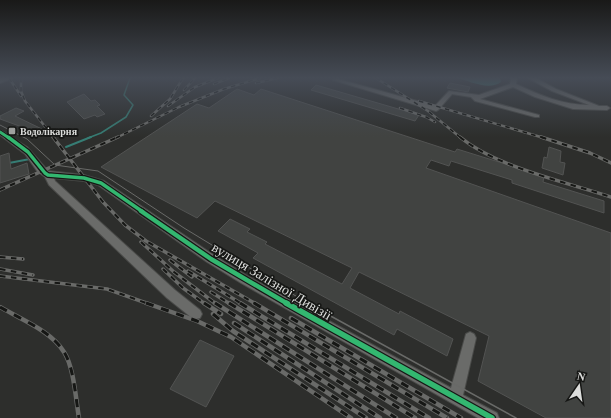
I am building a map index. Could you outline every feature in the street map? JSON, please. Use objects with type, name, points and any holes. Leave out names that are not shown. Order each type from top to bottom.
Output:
[{"type":"street","points":[[399,98],[436,110],[446,98]]},
{"type":"street","points":[[473,98],[477,100],[537,116]]},
{"type":"street","points":[[542,98],[573,107],[609,109]]},
{"type":"street","points":[[575,98],[609,109]]},
{"type":"street","points":[[0,132],[22,148],[52,183],[171,294],[196,314]]},
{"type":"street","name":"вулиця Залізної Дивізії","points":[[44,173],[84,178],[101,183],[211,259],[245,280],[492,418]]},
{"type":"street","points":[[456,397],[470,338]]},
{"type":"building","points":[[77,98],[88,98],[91,101],[95,100],[100,105],[97,106],[105,114],[97,117],[95,115],[84,119],[67,102]]},
{"type":"building","points":[[224,98],[287,98],[455,152],[457,149],[544,176],[543,182],[604,201],[604,213],[512,183],[512,180],[451,161],[449,166],[431,160],[426,168],[611,233],[611,418],[546,418],[478,381],[489,336],[359,272],[350,288],[399,314],[400,311],[453,339],[447,356],[397,329],[394,335],[253,258],[258,253],[218,231],[230,219],[250,229],[247,232],[267,242],[265,244],[342,284],[352,268],[215,201],[197,218],[101,167],[197,104],[209,108]]},
{"type":"building","points":[[336,98],[359,98],[419,115],[415,121]]},
{"type":"building","points":[[16,108],[24,111],[15,116],[44,130],[33,136],[20,128],[22,127],[0,119],[0,116]]},
{"type":"building","points":[[549,147],[561,151],[560,162],[565,163],[563,175],[542,168],[544,157],[547,158]]},
{"type":"building","points":[[9,153],[11,169],[27,163],[29,174],[0,183],[0,156]]},
{"type":"building","points":[[200,340],[234,356],[206,407],[170,389]]},
{"type":"waterway","points":[[88,138],[101,133],[126,117],[133,105],[126,98]]},
{"type":"waterway","points":[[66,147],[91,137]]},
{"type":"waterway","points":[[9,163],[30,159]]},
{"type":"tram line","points":[[0,125],[27,139],[55,165],[98,171],[184,228],[309,304]]},
{"type":"tram line","points":[[307,303],[516,418]]},
{"type":"railway","points":[[24,98],[54,138]]},
{"type":"railway","points":[[151,116],[171,98]]},
{"type":"railway","points":[[168,106],[180,98]]},
{"type":"railway","points":[[116,138],[179,107],[203,98]]},
{"type":"railway","points":[[407,98],[428,111],[461,138]]},
{"type":"railway","points":[[419,101],[544,138]]},
{"type":"railway","points":[[400,108],[426,117],[435,122]]},
{"type":"railway","points":[[53,137],[70,159]]},
{"type":"railway","points":[[70,159],[118,137]]},
{"type":"railway","points":[[460,137],[475,148],[492,157],[532,173],[611,197]]},
{"type":"railway","points":[[541,137],[590,153],[611,163]]},
{"type":"railway","points":[[0,190],[70,159]]},
{"type":"railway","points":[[70,159],[103,202],[125,225],[146,241],[256,304]]},
{"type":"railway","points":[[141,242],[174,272],[216,304]]},
{"type":"railway","points":[[0,257],[23,259]]},
{"type":"railway","points":[[170,260],[192,277]]},
{"type":"railway","points":[[0,269],[33,275]]},
{"type":"railway","points":[[163,269],[183,288],[205,304]]},
{"type":"railway","points":[[188,271],[242,304]]},
{"type":"railway","points":[[0,276],[107,289],[149,304]]},
{"type":"railway","points":[[211,292],[230,304]]},
{"type":"railway","points":[[146,303],[197,321],[231,337],[351,418]]},
{"type":"railway","points":[[204,303],[221,314]]},
{"type":"railway","points":[[215,303],[396,418]]},
{"type":"railway","points":[[229,303],[415,418]]},
{"type":"railway","points":[[240,303],[429,418]]},
{"type":"railway","points":[[254,303],[447,418]]},
{"type":"railway","points":[[0,307],[44,332],[52,338],[64,352],[70,366],[79,418]]},
{"type":"railway","points":[[213,314],[233,331],[366,418]]},
{"type":"railway","points":[[291,318],[461,418]]},
{"type":"railway","points":[[234,323],[380,418]]},
{"type":"cycle path","points":[[0,132],[24,149],[40,169],[48,175],[84,178],[101,183],[211,259],[245,280],[492,418]]},
{"type":"place","name":"Водолікарня","points":[[12,131]]}]
